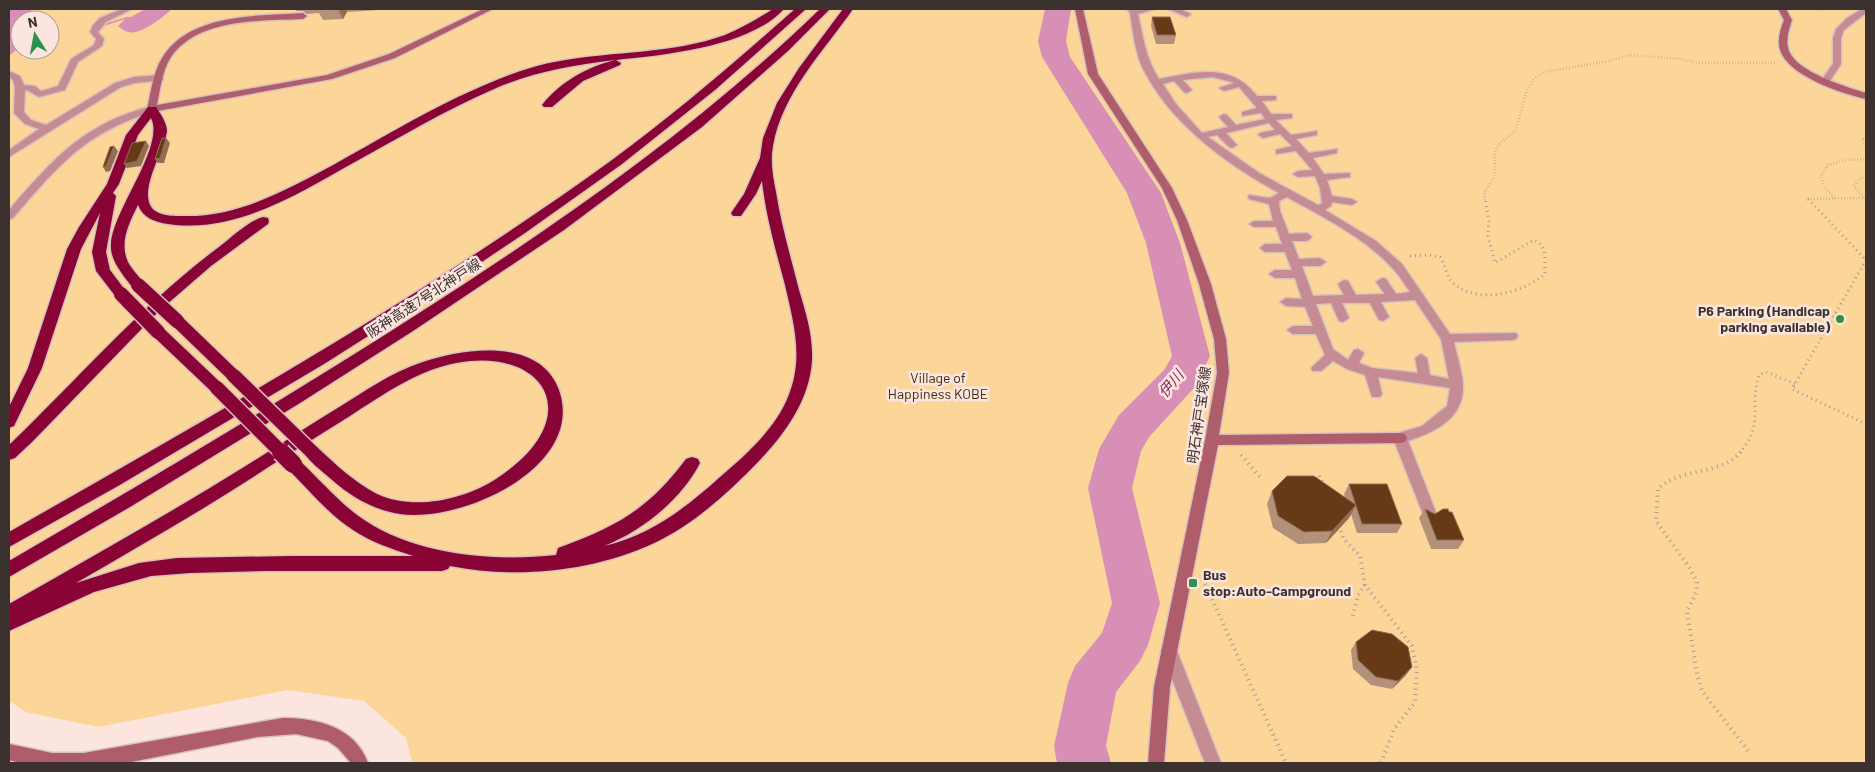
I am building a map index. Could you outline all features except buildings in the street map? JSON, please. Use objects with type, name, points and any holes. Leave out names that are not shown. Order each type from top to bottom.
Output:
[{"type":"highway","points":[[548,105],[569,84],[589,73],[613,64],[698,47],[725,39],[749,28],[779,9]]},
{"type":"highway","name":"阪神高速7号北神戸線","points":[[9,540],[317,360],[409,303],[524,227],[657,132],[725,77],[800,9]]},
{"type":"highway","name":"阪神高速7号北神戸線","points":[[9,570],[331,377],[544,238],[629,176],[711,112],[774,58],[825,9]]},
{"type":"highway","points":[[737,212],[756,182],[765,158],[769,136],[786,96],[848,9]]},
{"type":"highway","points":[[144,179],[143,206],[147,212],[155,217],[195,221],[226,216],[282,195],[447,108],[513,78],[542,68],[576,61],[656,54]]},
{"type":"highway","points":[[9,613],[202,500],[386,384],[421,368],[476,355],[523,361],[545,377],[552,389],[555,402],[552,430],[546,442],[535,456],[518,473],[500,486],[481,495],[439,507],[398,507],[363,496],[349,486],[311,452],[234,376],[138,285],[122,264],[118,248],[124,221],[144,179],[160,131],[160,122],[152,109],[132,135],[113,184],[104,218],[99,252],[103,271],[121,294],[158,332],[217,388],[293,464],[345,514],[359,525],[376,535],[413,550],[455,560],[505,564],[559,554],[590,545],[614,534],[648,513],[674,488],[692,463]]},
{"type":"highway","points":[[9,623],[48,603],[96,584],[140,571],[175,566],[288,563],[505,564],[586,558],[608,553],[648,538],[687,514],[713,494],[762,446],[788,413],[801,382],[804,366],[804,344],[770,194],[765,158]]},
{"type":"highway","points":[[9,422],[35,368],[74,249],[85,227],[113,184]]},
{"type":"highway","points":[[9,454],[52,414],[153,310],[199,270],[263,221]]},
{"type":"street","points":[[16,83],[32,88],[39,94],[62,88],[74,61],[98,46],[100,39],[94,32],[96,24],[103,19],[128,9]]},
{"type":"street","points":[[9,216],[69,149],[116,121],[152,109],[288,86],[343,73],[392,56],[489,9]]},
{"type":"street","name":"明石神戸宝塚線","points":[[1079,9],[1093,74],[1168,188],[1182,220],[1205,284],[1220,339],[1223,373],[1212,440],[1162,687],[1156,763]]},
{"type":"street","points":[[1152,9],[1133,11],[1141,51],[1148,69],[1173,106],[1200,136],[1239,164],[1372,244],[1398,266],[1447,338],[1457,384],[1453,408],[1426,430],[1400,438],[1212,440]]},
{"type":"street","points":[[1172,9],[1187,14]]},
{"type":"street","points":[[1782,9],[1788,20],[1782,35],[1786,53],[1795,64],[1825,82],[1866,96]]},
{"type":"street","points":[[1825,82],[1837,64],[1840,29],[1866,10]]},
{"type":"street","points":[[152,109],[167,57],[180,41],[206,28],[244,21],[303,16]]},
{"type":"street","points":[[1193,67],[1198,76]]},
{"type":"street","points":[[1227,77],[1237,70]]},
{"type":"street","points":[[9,74],[17,78],[19,113],[28,122],[45,128]]},
{"type":"street","points":[[1157,82],[1198,76],[1227,77],[1240,84],[1320,175],[1326,190],[1328,204],[1318,210]]},
{"type":"street","points":[[9,154],[45,128],[80,110],[118,85],[134,80],[160,78]]},
{"type":"street","points":[[1177,79],[1187,90]]},
{"type":"street","points":[[1224,88],[1240,84]]},
{"type":"street","points":[[1254,99],[1273,98]]},
{"type":"street","points":[[1245,114],[1289,116]]},
{"type":"street","points":[[1200,136],[1234,128],[1268,116]]},
{"type":"street","points":[[1224,117],[1234,128]]},
{"type":"street","points":[[1219,132],[1232,145]]},
{"type":"street","points":[[1263,135],[1314,133]]},
{"type":"street","points":[[1280,152],[1298,148]]},
{"type":"street","points":[[1306,157],[1333,151]]},
{"type":"street","points":[[1298,174],[1346,175]]},
{"type":"street","points":[[1274,202],[1287,192]]},
{"type":"street","points":[[1252,197],[1274,202]]},
{"type":"street","points":[[1327,198],[1352,202]]},
{"type":"street","points":[[1274,202],[1279,224],[1328,351],[1351,366],[1371,372],[1457,384]]},
{"type":"street","points":[[1254,224],[1279,224]]},
{"type":"street","points":[[1265,248],[1307,237]]},
{"type":"street","points":[[1275,274],[1320,262]]},
{"type":"street","points":[[1382,282],[1393,298]]},
{"type":"street","points":[[1344,284],[1352,299]]},
{"type":"street","points":[[1286,302],[1393,298],[1419,295]]},
{"type":"street","points":[[1374,299],[1383,317]]},
{"type":"street","points":[[1335,300],[1342,318]]},
{"type":"street","points":[[1293,330],[1319,330]]},
{"type":"street","points":[[1447,338],[1512,336]]},
{"type":"street","points":[[1351,366],[1358,353]]},
{"type":"street","points":[[1317,368],[1333,355]]},
{"type":"street","points":[[1421,358],[1424,378]]},
{"type":"street","points":[[1371,372],[1376,394]]},
{"type":"street","points":[[1400,438],[1430,515]]},
{"type":"street","points":[[1170,652],[1213,763]]},
{"type":"street","points":[[9,752],[25,757],[55,761],[93,760],[263,729],[293,726],[320,730],[341,739],[360,763]]},
{"type":"path","points":[[1819,9],[1824,12]]},
{"type":"path","points":[[1387,257],[1428,255],[1440,257],[1446,265],[1450,279],[1455,285],[1477,293],[1511,293],[1527,288],[1538,281],[1544,274],[1544,247],[1540,242],[1533,240],[1495,263],[1488,236],[1484,193],[1494,174],[1495,152],[1498,145],[1511,136],[1517,125],[1524,93],[1538,75],[1544,72],[1566,69],[1580,64],[1610,61],[1629,55],[1682,59],[1698,63],[1781,63]]},
{"type":"path","points":[[1866,137],[1862,139],[1866,148]]},
{"type":"path","points":[[1834,198],[1824,186],[1821,176],[1828,165],[1845,160],[1866,159]]},
{"type":"path","points":[[1865,199],[1854,186],[1859,179],[1866,177]]},
{"type":"path","points":[[1865,199],[1808,199],[1866,260],[1792,388],[1866,424]]},
{"type":"path","points":[[1748,752],[1702,691],[1697,674],[1687,611],[1696,593],[1697,582],[1656,521],[1658,489],[1666,481],[1725,464],[1739,454],[1752,436],[1756,383],[1759,375],[1766,372],[1796,384]]},
{"type":"path","points":[[1238,452],[1262,479]]},
{"type":"path","points":[[1319,476],[1329,493]]},
{"type":"path","points":[[1337,520],[1342,538],[1360,556],[1365,585],[1412,646],[1417,670],[1415,702],[1394,729],[1381,763]]},
{"type":"path","points":[[1203,579],[1286,763]]},
{"type":"path","points":[[1353,616],[1358,595],[1365,585]]},
{"type":"green space","name":"Village of Happiness KOBE","points":[[9,9],[1866,9],[1866,763],[412,763],[406,738],[364,701],[288,690],[98,727],[26,712],[9,701]]},
{"type":"shaded area","points":[[9,9],[30,9],[10,10],[9,56]]},
{"type":"shaded area","points":[[145,9],[172,9],[145,29],[139,31],[128,32],[118,26],[125,19],[104,26],[97,26],[131,17]]},
{"type":"waterway","name":"伊川","points":[[1058,9],[1052,41],[1056,57],[1144,193],[1163,243],[1191,356],[1180,378],[1134,426],[1120,449],[1110,488],[1136,603],[1123,645],[1093,683],[1080,746],[1084,763]]},
{"type":"place","name":"P6 Parking (Handicap parking available)","points":[[1840,319]]},
{"type":"place","name":"Bus stop:Auto-Campground","points":[[1193,583]]}]
